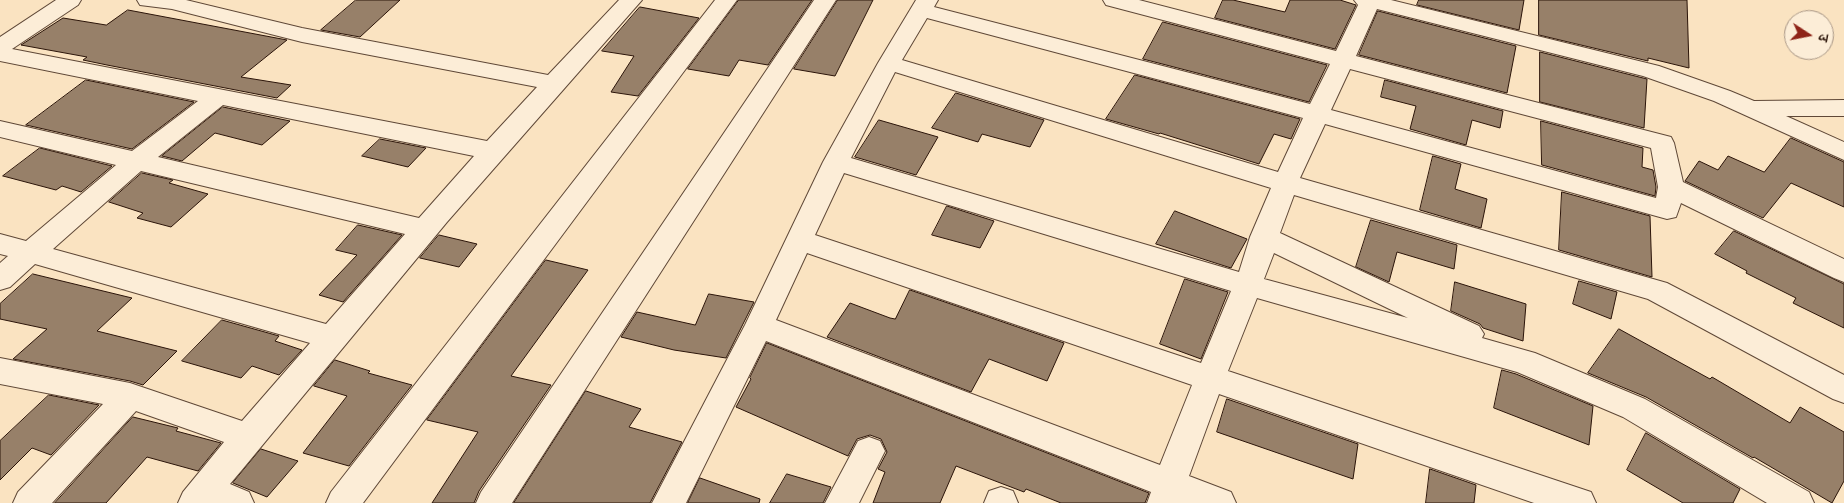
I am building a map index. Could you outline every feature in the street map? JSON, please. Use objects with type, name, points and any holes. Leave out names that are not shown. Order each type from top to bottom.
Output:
[{"type":"street","points":[[0,47],[70,0]]},
{"type":"street","points":[[148,0],[174,2],[302,35],[552,83]]},
{"type":"street","points":[[237,503],[201,497],[248,437],[493,151],[552,83],[631,0]]},
{"type":"street","points":[[343,503],[726,0]]},
{"type":"street","points":[[493,503],[824,0]]},
{"type":"street","points":[[669,503],[759,326],[836,162],[889,63],[925,5],[1667,210],[1671,187],[1662,143],[1114,0]]},
{"type":"street","points":[[1167,493],[1210,378],[1248,285],[1264,237],[1286,183],[1345,60],[1367,1],[1651,71],[1752,108],[1844,152]]},
{"type":"street","points":[[0,54],[493,151]]},
{"type":"street","points":[[889,63],[1286,183],[1657,291],[1844,390]]},
{"type":"street","points":[[0,279],[135,162],[218,97]]},
{"type":"street","points":[[1752,108],[1844,108]]},
{"type":"street","points":[[0,129],[426,229]]},
{"type":"street","points":[[836,162],[1248,285],[1524,362]]},
{"type":"street","points":[[1671,187],[1844,271]]},
{"type":"street","points":[[1264,237],[1454,326],[1524,362],[1634,408],[1797,503]]},
{"type":"street","points":[[800,240],[1580,503]]},
{"type":"street","points":[[0,244],[333,338]]},
{"type":"street","points":[[759,326],[1167,493],[1219,503]]},
{"type":"street","points":[[0,371],[130,396],[248,437]]},
{"type":"street","points":[[30,503],[130,396]]},
{"type":"street","points":[[842,503],[869,450]]},
{"type":"building","points":[[356,0],[400,0],[360,37],[321,30]]},
{"type":"building","points":[[739,0],[812,0],[768,65],[739,60],[729,76],[688,69]]},
{"type":"building","points":[[838,0],[873,0],[835,76],[794,69]]},
{"type":"building","points":[[1223,0],[1233,0],[1285,12],[1290,0],[1340,0],[1356,5],[1335,49],[1215,18]]},
{"type":"building","points":[[1419,0],[1524,0],[1519,30],[1417,5]]},
{"type":"building","points":[[1539,0],[1687,0],[1689,68],[1648,58],[1648,61],[1539,35]]},
{"type":"building","points":[[640,7],[699,18],[638,96],[611,92],[634,56],[602,51]]},
{"type":"building","points":[[128,10],[287,40],[241,77],[291,85],[277,98],[107,65],[83,60],[87,57],[21,45],[63,18],[106,25]]},
{"type":"building","points":[[1378,11],[1516,46],[1507,93],[1359,55]]},
{"type":"building","points":[[1163,22],[1327,65],[1309,102],[1143,59]]},
{"type":"building","points":[[1540,52],[1647,79],[1644,128],[1540,102]]},
{"type":"building","points":[[1135,75],[1300,119],[1291,139],[1274,134],[1259,164],[1160,133],[1106,119]]},
{"type":"building","points":[[86,80],[194,102],[132,149],[26,125]]},
{"type":"building","points":[[1385,80],[1503,111],[1500,128],[1472,120],[1466,145],[1410,129],[1416,106],[1381,97]]},
{"type":"building","points":[[956,93],[1044,120],[1030,147],[982,134],[978,142],[932,128]]},
{"type":"building","points":[[223,107],[290,121],[262,145],[215,133],[182,161],[162,156]]},
{"type":"building","points":[[879,120],[938,137],[916,175],[855,157]]},
{"type":"building","points":[[1541,121],[1643,148],[1642,167],[1653,170],[1656,187],[1655,196],[1542,165]]},
{"type":"building","points":[[1791,138],[1844,162],[1844,207],[1791,183],[1763,218],[1685,181],[1699,161],[1718,170],[1728,156],[1764,172]]},
{"type":"building","points":[[380,139],[426,148],[408,167],[362,156]]},
{"type":"building","points":[[40,148],[112,166],[81,192],[62,186],[56,190],[3,176]]},
{"type":"building","points":[[1433,156],[1461,164],[1455,189],[1487,199],[1481,228],[1420,210]]},
{"type":"building","points":[[142,173],[173,180],[169,183],[208,194],[171,227],[137,218],[143,213],[109,202]]},
{"type":"building","points":[[1562,192],[1650,216],[1652,277],[1559,250]]},
{"type":"building","points":[[947,206],[994,221],[980,248],[932,235]]},
{"type":"building","points":[[1175,211],[1247,239],[1231,268],[1156,244]]},
{"type":"building","points":[[1371,220],[1457,245],[1454,269],[1397,252],[1389,282],[1356,267]]},
{"type":"building","points":[[358,225],[402,235],[343,302],[319,295],[357,255],[336,250]]},
{"type":"building","points":[[1734,231],[1844,284],[1844,328],[1793,303],[1796,298],[1746,273],[1747,271],[1715,254]]},
{"type":"building","points":[[439,235],[477,244],[459,267],[420,258]]},
{"type":"building","points":[[546,260],[588,270],[511,376],[551,385],[479,491],[474,503],[432,503],[478,432],[427,420]]},
{"type":"building","points":[[33,274],[132,298],[97,331],[177,351],[143,385],[13,359],[47,329],[0,319],[0,304]]},
{"type":"building","points":[[1185,279],[1228,292],[1201,359],[1160,344]]},
{"type":"building","points":[[1579,281],[1617,292],[1611,319],[1573,304]]},
{"type":"building","points":[[1455,282],[1526,304],[1523,341],[1483,328],[1480,324],[1451,311]]},
{"type":"building","points":[[910,290],[1064,343],[1047,381],[989,359],[971,392],[827,337],[850,303],[895,319]]},
{"type":"building","points":[[709,294],[754,302],[726,358],[674,350],[621,337],[637,312],[695,325]]},
{"type":"building","points":[[222,320],[279,336],[275,341],[302,350],[279,375],[252,366],[241,378],[182,361]]},
{"type":"building","points":[[1619,329],[1710,379],[1712,377],[1790,423],[1800,407],[1844,432],[1844,481],[1832,503],[1646,397],[1588,373]]},
{"type":"building","points":[[767,343],[1149,493],[1145,503],[1061,503],[1026,489],[1024,492],[956,466],[940,503],[873,503],[885,472],[878,469],[887,452],[881,439],[870,435],[857,439],[848,456],[736,407]]},
{"type":"building","points":[[335,360],[370,371],[368,373],[412,385],[349,466],[303,453],[347,396],[314,386]]},
{"type":"building","points":[[1502,370],[1593,406],[1589,445],[1494,408]]},
{"type":"building","points":[[586,391],[641,409],[629,427],[682,442],[650,503],[514,503]]},
{"type":"building","points":[[49,395],[99,405],[51,455],[32,448],[0,480],[0,441]]},
{"type":"building","points":[[1227,399],[1358,444],[1353,479],[1217,432]]},
{"type":"building","points":[[133,417],[178,428],[176,431],[221,443],[198,471],[147,457],[106,503],[55,503]]},
{"type":"building","points":[[1646,433],[1740,489],[1733,503],[1683,503],[1627,470]]},
{"type":"building","points":[[261,449],[298,461],[267,497],[233,483]]},
{"type":"building","points":[[1430,469],[1476,485],[1474,503],[1426,503]]},
{"type":"building","points":[[787,474],[831,487],[823,503],[770,503]]},
{"type":"building","points":[[700,478],[760,499],[759,503],[688,503]]}]
